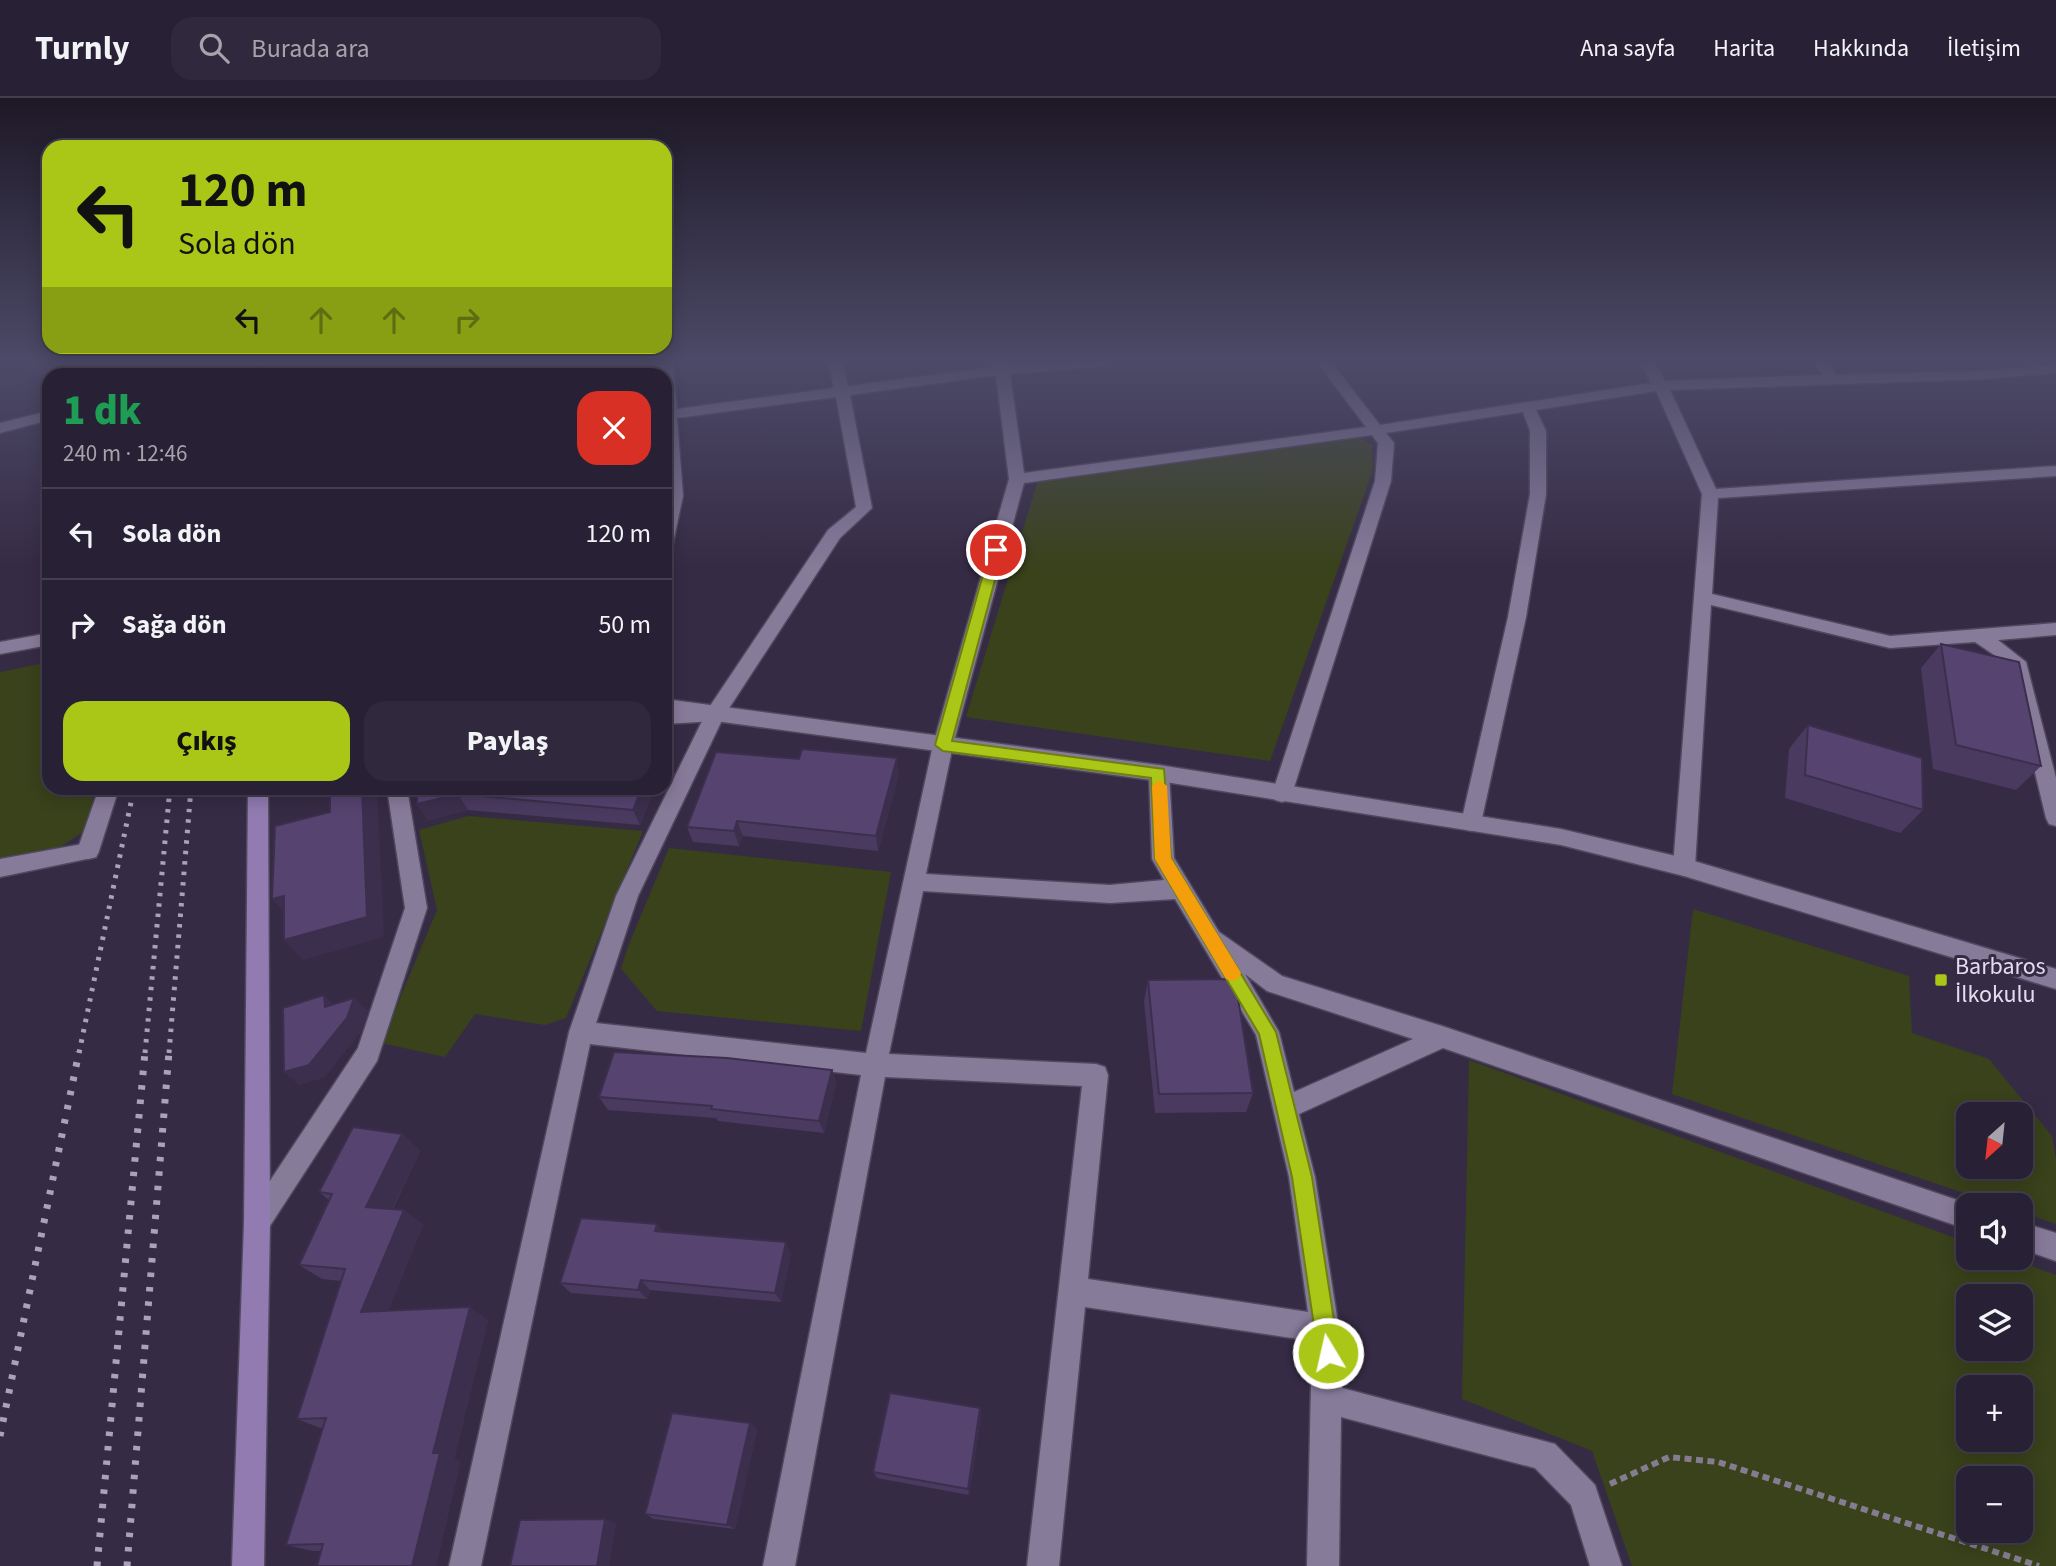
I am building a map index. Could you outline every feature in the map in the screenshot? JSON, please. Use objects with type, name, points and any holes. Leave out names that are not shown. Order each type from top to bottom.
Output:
[{"type":"main road","points":[[248,1566],[257,1223],[259,795]]},
{"type":"street","points":[[465,1566],[581,1032],[627,896],[715,714],[834,534],[864,508],[849,431]]},
{"type":"street","points":[[779,1566],[875,1065],[913,882],[943,745],[1017,479],[1010,431]]},
{"type":"street","points":[[1017,479],[1372,431]]},
{"type":"street","points":[[1282,794],[1383,481],[1386,443],[1376,431]]},
{"type":"street","points":[[1471,823],[1517,617],[1538,494],[1538,431]]},
{"type":"street","points":[[1681,431],[1710,494],[1684,867]]},
{"type":"street","points":[[672,466],[675,496],[672,507]]},
{"type":"street","points":[[1710,494],[2056,471]]},
{"type":"street","points":[[1704,598],[1890,642],[2056,629]]},
{"type":"street","points":[[1978,635],[2017,662],[2056,818]]},
{"type":"street","points":[[0,648],[42,640]]},
{"type":"street","points":[[672,707],[1158,774],[1561,838],[1684,867],[2056,979]]},
{"type":"street","points":[[672,717],[715,714]]},
{"type":"street","points":[[1158,774],[1163,859],[1267,1032],[1302,1177],[1328,1353],[1323,1566]]},
{"type":"street","points":[[0,868],[89,851],[107,795]]},
{"type":"street","points":[[257,1223],[368,1053],[416,908],[398,795]]},
{"type":"street","points":[[913,882],[1110,894],[1156,889],[1182,890]]},
{"type":"street","points":[[1207,933],[1275,984],[1442,1037],[1956,1213]]},
{"type":"street","points":[[581,1032],[875,1065],[1096,1074],[1043,1566]]},
{"type":"street","points":[[1285,1108],[1442,1037]]},
{"type":"street","points":[[2033,1239],[2056,1247]]},
{"type":"street","points":[[1073,1291],[1325,1329]]},
{"type":"street","points":[[1327,1399],[1544,1455],[1584,1496],[1606,1566]]},
{"type":"path","points":[[1584,1496],[1669,1457],[1718,1462],[2039,1566]]},
{"type":"green space","points":[[1359,437],[1372,445],[1373,470],[1270,761],[966,717],[1038,480]]},
{"type":"green space","points":[[42,663],[42,795],[93,795],[89,828],[60,847],[0,858],[0,672]]},
{"type":"green space","points":[[468,816],[643,831],[566,1018],[545,1025],[475,1014],[445,1057],[381,1043],[437,910],[419,830]]},
{"type":"green space","points":[[669,848],[891,872],[861,1031],[657,1011],[621,969]]},
{"type":"green space","points":[[1693,909],[1909,976],[1912,1033],[1989,1059],[2024,1102],[1956,1102],[1956,1180],[2034,1180],[2034,1114],[2052,1136],[2056,1159],[2056,1224],[2033,1216],[2033,1193],[1964,1193],[1672,1094]]},
{"type":"green space","points":[[1469,1060],[1956,1238],[1956,1270],[2033,1270],[2033,1267],[2056,1275],[2056,1566],[1632,1566],[1592,1451],[1462,1399]]},
{"type":"building","points":[[1941,644],[2019,662],[2041,766],[1956,745]]},
{"type":"building","points":[[1808,725],[1922,758],[1923,810],[1805,775]]},
{"type":"building","points":[[802,749],[897,758],[876,836],[737,821],[734,831],[687,827],[716,752],[799,759]]},
{"type":"building","points":[[330,795],[362,795],[367,917],[284,940],[284,896],[272,899],[275,826],[330,812]]},
{"type":"building","points":[[417,795],[454,795],[417,804]]},
{"type":"building","points":[[469,795],[639,795],[633,810]]},
{"type":"building","points":[[1235,979],[1253,1093],[1159,1094],[1148,980]]},
{"type":"building","points":[[324,995],[325,1007],[354,998],[347,1018],[309,1065],[284,1072],[283,1008]]},
{"type":"building","points":[[614,1052],[727,1058],[832,1070],[819,1121],[711,1109],[712,1106],[599,1097]]},
{"type":"building","points":[[353,1127],[402,1134],[366,1207],[404,1210],[361,1312],[470,1307],[433,1453],[440,1453],[412,1566],[317,1566],[323,1544],[286,1545],[326,1418],[297,1419],[345,1269],[299,1265],[332,1194],[319,1192]]},
{"type":"building","points":[[581,1218],[657,1224],[655,1231],[786,1242],[775,1293],[641,1280],[638,1290],[560,1283]]},
{"type":"building","points":[[890,1393],[980,1408],[968,1489],[873,1472]]},
{"type":"building","points":[[672,1413],[750,1423],[727,1525],[645,1514]]},
{"type":"building","points":[[605,1519],[597,1566],[510,1566],[520,1520]]},
{"type":"railway","points":[[79,1053],[133,795]]},
{"type":"railway","points":[[145,1053],[169,795]]},
{"type":"railway","points":[[169,1053],[190,795]]},
{"type":"railway","points":[[0,1436],[79,1052]]},
{"type":"railway","points":[[97,1566],[145,1052]]},
{"type":"railway","points":[[127,1566],[169,1052]]},
{"type":"slow traffic","points":[[1159,786],[1163,859],[1232,973]]},
{"type":"place","name":"Barbaros İlkokulu","points":[[1941,980]]},
{"type":"route","points":[[996,550],[943,745],[1158,774],[1163,859],[1267,1032],[1302,1177],[1328,1353]]}]
